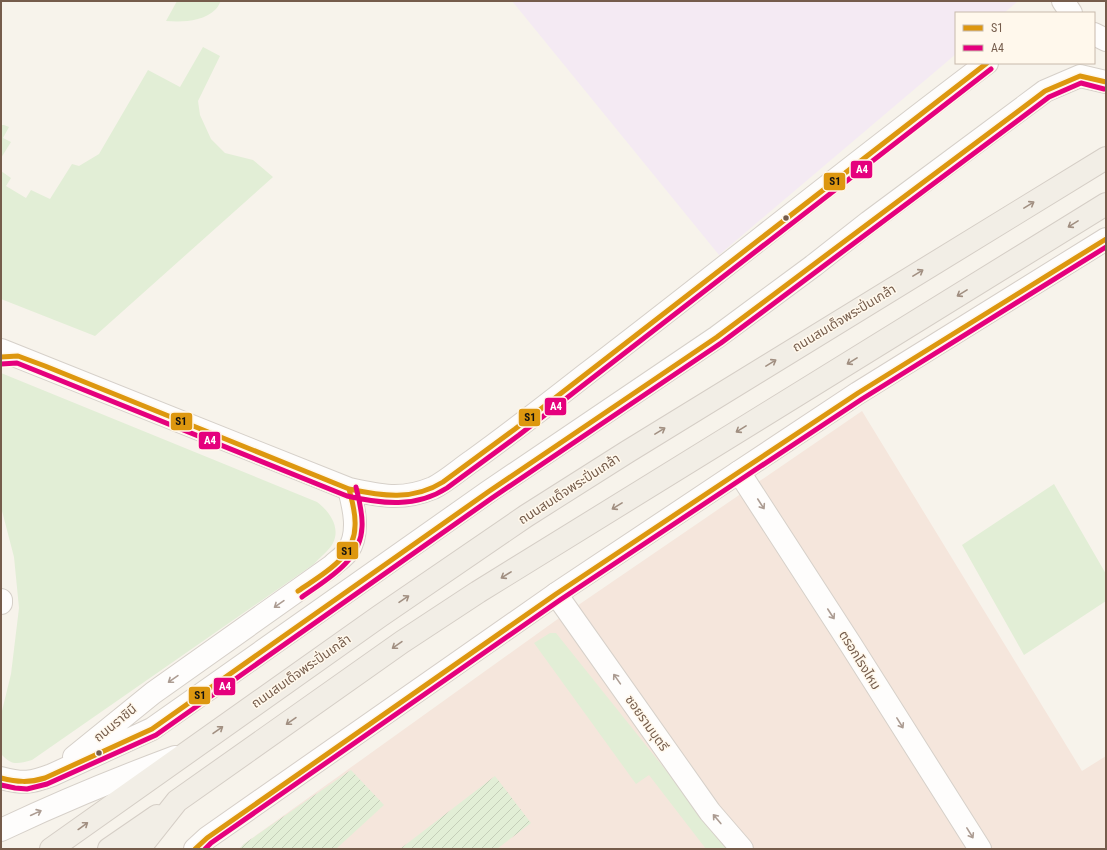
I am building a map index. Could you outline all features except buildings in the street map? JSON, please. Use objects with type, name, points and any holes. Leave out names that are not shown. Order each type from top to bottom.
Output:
[{"type":"main road","name":"ถนนสมเด็จพระปิ่นเกล้า","points":[[51,849],[380,616],[520,520],[627,452],[1106,158]]},
{"type":"main road","points":[[109,849],[402,642],[478,592],[1106,204]]},
{"type":"main road","points":[[139,849],[177,801]]},
{"type":"street","points":[[1063,1],[1070,12]]},
{"type":"street","points":[[1095,34],[1106,40]]},
{"type":"street","points":[[7,354],[349,489],[380,496],[400,497],[419,493],[435,487],[486,450],[635,337],[895,132],[986,64]]},
{"type":"street","name":"ถนนราชินี","points":[[52,775],[152,729],[488,492],[723,333],[1045,91],[1081,69],[1106,82]]},
{"type":"street","points":[[195,849],[207,838],[556,594],[858,393],[1106,239]]},
{"type":"street","name":"ตรอกโรงไหม","points":[[739,472],[847,638],[980,849]]},
{"type":"street","name":"ถนนราชินี","points":[[52,775],[153,693],[332,566],[348,550],[355,532],[354,510],[349,489]]},
{"type":"street","name":"ซอยรามบุตรี","points":[[556,594],[710,812],[742,849]]},
{"type":"street","points":[[1,830],[41,811],[112,781],[186,753]]},
{"type":"street","points":[[1,778],[23,782],[37,781],[52,775]]},
{"type":"shaded area","points":[[512,1],[1018,1],[1005,12],[955,12],[955,55],[719,255]]},
{"type":"shaded area","points":[[862,411],[1082,771],[1106,756],[1106,849],[239,849],[555,621]]},
{"type":"green space","points":[[177,1],[221,1],[216,9],[199,19],[166,21]]},
{"type":"green space","points":[[203,47],[220,56],[198,101],[200,115],[211,139],[225,153],[253,160],[273,177],[95,336],[1,299],[1,171],[11,178],[6,186],[26,198],[31,190],[50,199],[72,164],[79,166],[99,154],[148,70],[180,87]]},
{"type":"green space","points":[[1,125],[9,127],[3,138],[11,142],[1,158]]},
{"type":"green space","points":[[1,373],[317,502],[326,510],[335,525],[336,531],[333,543],[327,552],[314,564],[32,760],[18,763],[8,761],[1,754],[1,715],[11,674],[19,608],[14,557],[1,507]]},
{"type":"green space","points":[[1054,484],[1106,574],[1106,601],[1024,655],[962,545]]},
{"type":"green space","points":[[550,633],[556,633],[729,849],[706,849],[649,775],[636,784],[534,643]]},
{"type":"green space","points":[[351,770],[384,805],[336,849],[239,849],[244,844]]},
{"type":"green space","points":[[495,776],[531,823],[497,849],[400,849]]},
{"type":"transit line","name":"S1","points":[[1,357],[18,356],[45,366],[349,489],[385,495],[420,492],[443,482],[515,429],[986,64]]},
{"type":"transit line","name":"A4","points":[[1,364],[17,363],[347,496],[386,502],[423,499],[447,488],[519,435],[991,69]]},
{"type":"transit line","name":"S1","points":[[1,778],[23,781],[34,781],[45,778],[152,729],[488,492],[717,337],[1045,91],[1080,76],[1106,82]]},
{"type":"transit line","name":"A4","points":[[1,785],[27,789],[47,784],[156,735],[492,498],[721,343],[1049,97],[1081,83],[1104,89]]},
{"type":"transit line","name":"S1","points":[[195,849],[207,838],[556,594],[858,393],[1106,239]]},
{"type":"transit line","name":"A4","points":[[205,849],[211,843],[560,600],[862,399],[1106,247]]},
{"type":"transit line","name":"A4","points":[[302,597],[332,576],[356,550],[362,527],[356,487]]},
{"type":"transit line","name":"S1","points":[[298,591],[326,572],[343,556],[349,547],[355,526],[354,507],[349,489]]}]
